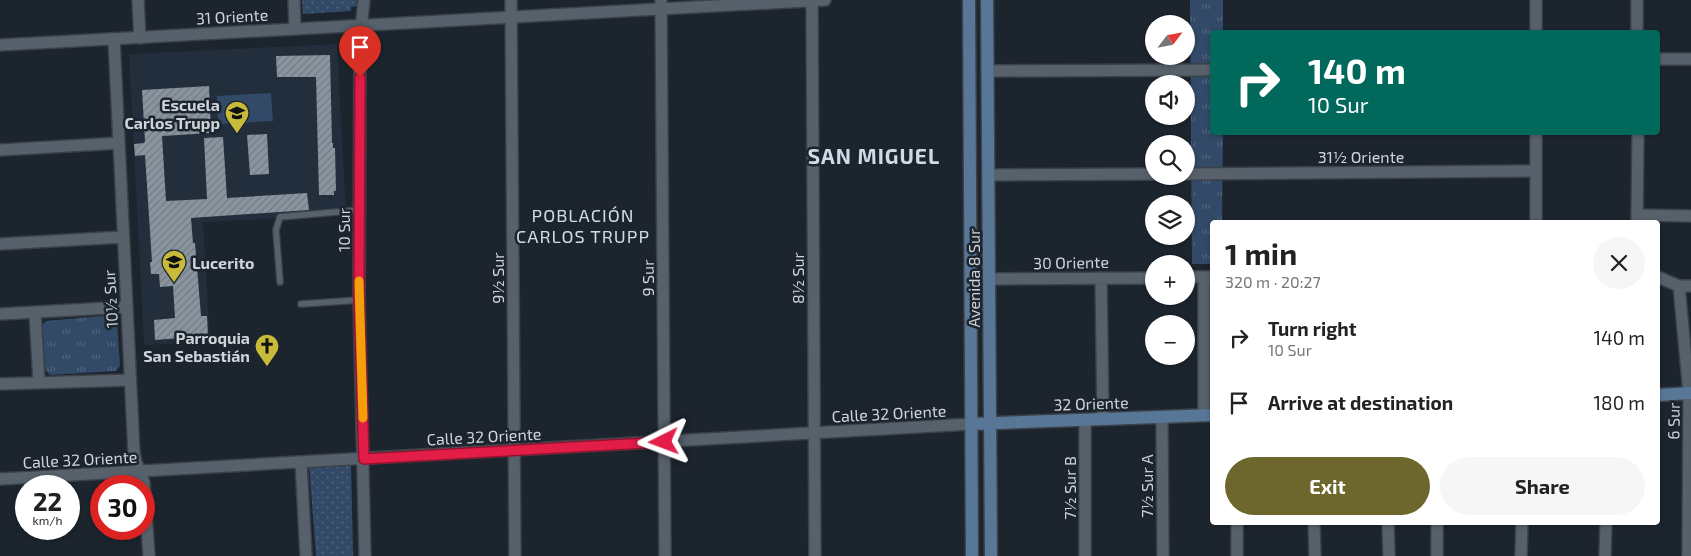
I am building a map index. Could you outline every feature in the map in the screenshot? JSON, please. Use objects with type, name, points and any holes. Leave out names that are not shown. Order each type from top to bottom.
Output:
[{"type":"street","points":[[138,0],[140,38]]},
{"type":"street","points":[[294,0],[296,29]]},
{"type":"street","name":"10 Sur","points":[[364,0],[361,26],[359,300],[365,556]]},
{"type":"street","name":"9½ Sur","points":[[511,0],[516,556]]},
{"type":"street","name":"8½ Sur","points":[[812,0],[815,556]]},
{"type":"street","name":"31 Oriente","points":[[0,45],[512,17],[661,5],[825,0]]},
{"type":"street","name":"Avenida 8 Sur","points":[[969,0],[972,556]]},
{"type":"street","name":"Avenida 8 Sur","points":[[987,0],[991,556]]},
{"type":"street","points":[[1536,0],[1536,30]]},
{"type":"street","points":[[1637,0],[1637,30]]},
{"type":"street","name":"9 Sur","points":[[661,5],[665,556]]},
{"type":"street","name":"10½ Sur","points":[[114,39],[134,453],[144,483],[149,556]]},
{"type":"street","points":[[1660,59],[1691,59]]},
{"type":"street","points":[[988,71],[1210,70]]},
{"type":"street","points":[[1536,135],[1536,220]]},
{"type":"street","points":[[1638,135],[1638,219],[1691,216]]},
{"type":"street","points":[[0,150],[119,143]]},
{"type":"street","name":"31½ Oriente","points":[[1195,174],[1536,171]]},
{"type":"street","points":[[988,175],[1145,174]]},
{"type":"street","points":[[0,244],[123,237]]},
{"type":"street","points":[[1195,278],[1208,277],[1208,415]]},
{"type":"street","points":[[1101,278],[1103,419]]},
{"type":"street","name":"30 Oriente","points":[[989,279],[1145,278]]},
{"type":"street","points":[[1660,278],[1685,286]]},
{"type":"street","name":"6 Sur","points":[[1685,286],[1690,393],[1688,556]]},
{"type":"street","points":[[0,314],[127,307]]},
{"type":"street","points":[[35,312],[39,382]]},
{"type":"street","points":[[0,384],[130,380]]},
{"type":"street","points":[[1660,395],[1690,393]]},
{"type":"street","name":"32 Oriente","points":[[971,424],[1208,415]]},
{"type":"street","name":"7½ Sur A","points":[[1162,416],[1163,556]]},
{"type":"street","name":"7½ Sur B","points":[[1085,420],[1085,556]]},
{"type":"street","name":"Calle 32 Oriente","points":[[0,479],[971,424]]},
{"type":"street","points":[[301,462],[306,556]]},
{"type":"street","points":[[1237,525],[1237,556]]},
{"type":"street","points":[[1314,525],[1315,556]]},
{"type":"street","points":[[1388,525],[1389,556]]},
{"type":"street","points":[[1437,525],[1437,556]]},
{"type":"street","points":[[1522,525],[1522,556]]},
{"type":"street","points":[[1606,525],[1606,556]]},
{"type":"lane","points":[[280,282],[276,230],[280,217],[359,210]]},
{"type":"lane","points":[[301,304],[359,300]]},
{"type":"shaded area","name":"Escuela Carlos Trupp","points":[[337,44],[346,215],[203,222],[210,342],[144,345],[129,54]]},
{"type":"green space","points":[[302,0],[358,0],[358,6],[351,7],[351,11],[303,14]]},
{"type":"green space","points":[[1190,0],[1223,0],[1223,30],[1210,30],[1210,135],[1223,135],[1222,220],[1210,220],[1210,264],[1195,264],[1195,255],[1192,255],[1192,245],[1195,245],[1195,195],[1191,195],[1191,185],[1195,185],[1195,135],[1191,135],[1191,125],[1195,125],[1195,75],[1191,75],[1190,65],[1195,65],[1195,15],[1190,15]]},
{"type":"green space","points":[[271,93],[273,121],[218,124],[217,96]]},
{"type":"green space","points":[[113,315],[117,321],[120,366],[116,371],[50,375],[45,370],[42,325],[46,321]]},
{"type":"green space","points":[[351,462],[353,556],[316,556],[309,465]]},
{"type":"building","points":[[330,55],[332,143],[333,148],[335,148],[336,191],[334,191],[334,195],[319,195],[316,77],[277,77],[276,56]]},
{"type":"building","points":[[209,86],[211,133],[162,136],[166,201],[207,199],[204,138],[223,137],[227,198],[307,193],[309,210],[191,218],[201,316],[207,316],[208,336],[155,340],[154,320],[175,318],[173,286],[160,287],[159,274],[151,274],[150,262],[152,262],[145,155],[135,156],[134,144],[144,143],[145,141],[142,90]]},
{"type":"building","points":[[267,134],[269,174],[250,175],[247,135]]},
{"type":"slow traffic","points":[[359,281],[363,418]]},
{"type":"place","name":"Escuela Carlos Trupp","points":[[237,134]]},
{"type":"place","name":"Lucerito","points":[[174,283]]},
{"type":"place","name":"Parroquia San Sebastián","points":[[267,367]]},
{"type":"district","name":"SAN MIGUEL","points":[[874,155]]},
{"type":"district","name":"POBLACIÓN CARLOS TRUPP","points":[[583,225]]},
{"type":"route","points":[[360,77],[359,300],[364,459],[664,442]]}]
